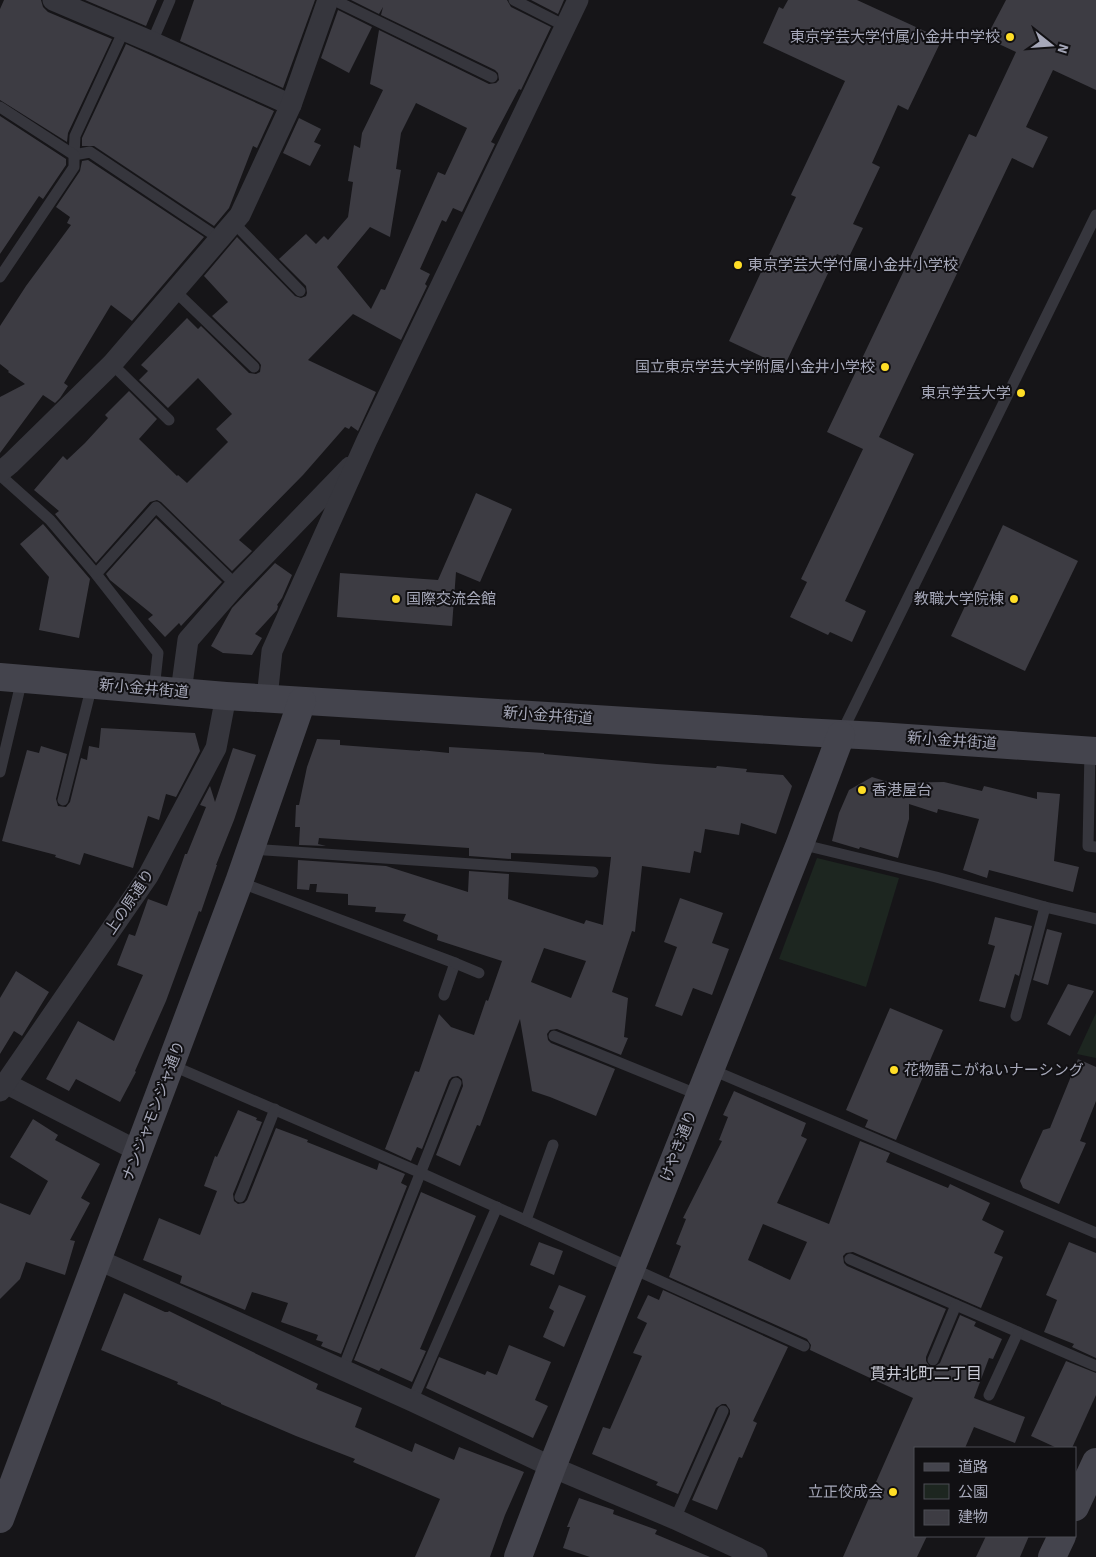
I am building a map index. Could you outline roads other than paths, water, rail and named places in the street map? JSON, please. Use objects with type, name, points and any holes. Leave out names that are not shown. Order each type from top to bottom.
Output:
[{"type":"street","points":[[53,0],[152,42],[291,105]]},
{"type":"street","points":[[0,473],[112,364],[240,216],[291,105],[328,0]]},
{"type":"street","points":[[267,698],[272,651],[360,456],[578,0]]},
{"type":"street","points":[[168,691],[188,640],[236,585],[360,456]]},
{"type":"street","name":"新小金井街道","points":[[11,678],[226,696],[887,736],[1093,751]]},
{"type":"street","name":"上の原通り","points":[[3,1087],[148,876],[216,748],[226,696]]},
{"type":"street","name":"ナンジャモンジャ通り","points":[[1,1513],[99,1260],[138,1151],[240,882],[302,700]]},
{"type":"street","name":"けやき通り","points":[[518,1557],[699,1095],[800,844],[841,734]]},
{"type":"street","points":[[3,1087],[138,1151]]},
{"type":"street","points":[[99,1260],[412,1401],[552,1467],[675,1519],[757,1557]]},
{"type":"street","points":[[1076,1506],[1096,1462]]},
{"type":"street","points":[[1052,1557],[1062,1537]]},
{"type":"lane","points":[[152,42],[170,0]]},
{"type":"lane","points":[[334,0],[492,77]]},
{"type":"lane","points":[[514,0],[565,26]]},
{"type":"lane","points":[[0,277],[74,167],[75,136],[124,30]]},
{"type":"lane","points":[[0,107],[74,155],[90,152],[220,239]]},
{"type":"lane","points":[[841,734],[1096,215]]},
{"type":"lane","points":[[234,222],[300,291]]},
{"type":"lane","points":[[176,292],[254,367]]},
{"type":"lane","points":[[112,364],[169,420]]},
{"type":"lane","points":[[0,473],[50,520],[96,574],[158,653],[168,691]]},
{"type":"lane","points":[[96,574],[156,507],[236,585]]},
{"type":"lane","points":[[0,772],[11,678]]},
{"type":"lane","points":[[63,800],[92,684]]},
{"type":"lane","points":[[1093,751],[1088,846],[1096,847]]},
{"type":"lane","points":[[800,844],[936,876],[1045,907],[1096,919]]},
{"type":"lane","points":[[251,849],[593,872]]},
{"type":"lane","points":[[240,882],[479,973]]},
{"type":"lane","points":[[1016,1016],[1045,907]]},
{"type":"lane","points":[[444,995],[454,963]]},
{"type":"lane","points":[[554,1036],[699,1095]]},
{"type":"lane","points":[[171,1065],[421,1173],[804,1346]]},
{"type":"lane","points":[[710,1069],[1096,1233]]},
{"type":"lane","points":[[342,1371],[456,1083]]},
{"type":"lane","points":[[240,1197],[275,1109]]},
{"type":"lane","points":[[526,1220],[553,1145]]},
{"type":"lane","points":[[412,1401],[497,1208]]},
{"type":"lane","points":[[850,1259],[1096,1366]]},
{"type":"lane","points":[[933,1360],[956,1305]]},
{"type":"lane","points":[[989,1395],[1018,1332]]},
{"type":"lane","points":[[675,1519],[723,1411]]},
{"type":"place","name":"東京学芸大学付属小金井中学校","points":[[1010,37]]},
{"type":"place","name":"東京学芸大学付属小金井小学校","points":[[738,265]]},
{"type":"place","name":"国立東京学芸大学附属小金井小学校","points":[[885,367]]},
{"type":"place","name":"東京学芸大学","points":[[1021,393]]},
{"type":"place","name":"国際交流会館","points":[[396,599]]},
{"type":"place","name":"教職大学院棟","points":[[1014,599]]},
{"type":"place","name":"香港屋台","points":[[862,790]]},
{"type":"place","name":"花物語こがねいナーシング","points":[[894,1070]]},
{"type":"place","name":"立正佼成会","points":[[893,1492]]},
{"type":"district","name":"貫井北町二丁目","points":[[926,1374]]}]
